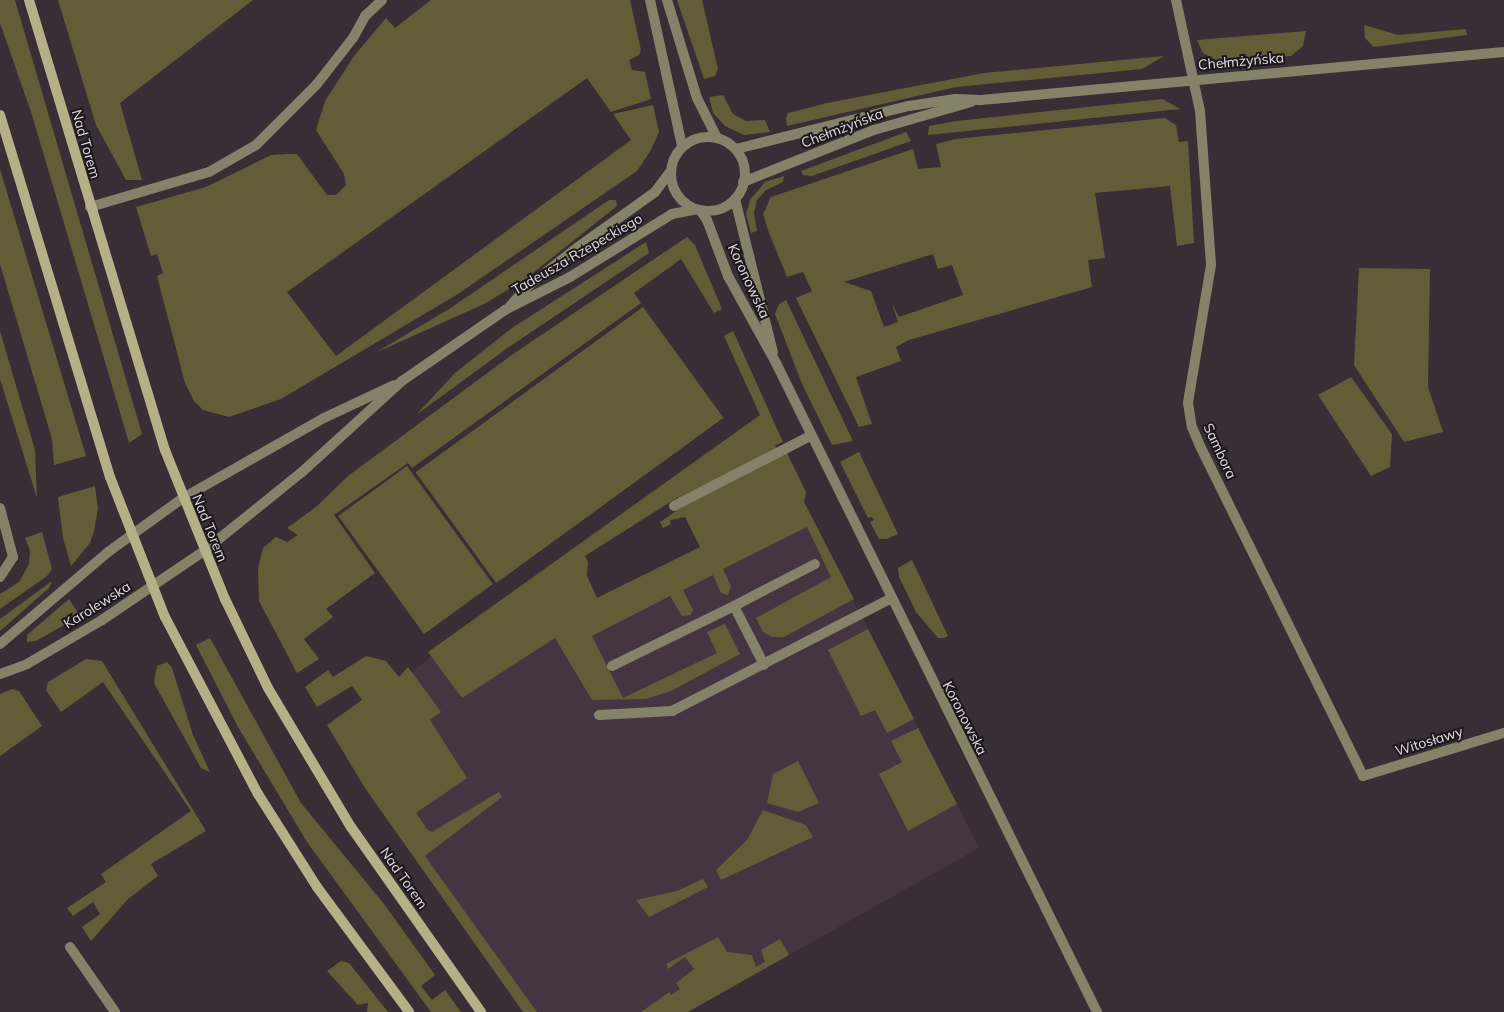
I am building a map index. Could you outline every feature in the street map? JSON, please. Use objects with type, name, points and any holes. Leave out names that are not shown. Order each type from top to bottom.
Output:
[{"type":"main road","name":"Nad Torem","points":[[29,0],[90,207],[183,498],[241,634],[297,739],[351,826],[481,1012]]},
{"type":"main road","points":[[0,115],[131,535],[187,663],[258,794],[317,887],[409,1012]]},
{"type":"street","points":[[90,207],[209,172],[256,145],[317,84],[354,38],[365,16],[382,0]]},
{"type":"street","points":[[650,0],[682,146]]},
{"type":"street","points":[[667,0],[697,98],[717,138]]},
{"type":"street","name":"Sambora","points":[[1176,0],[1191,80],[1200,112],[1211,265],[1190,382],[1188,403],[1192,427],[1363,776]]},
{"type":"street","name":"Chełmżyńska","points":[[736,149],[909,106],[955,99],[981,100],[1504,52]]},
{"type":"street","name":"Chełmżyńska","points":[[743,182],[874,130],[981,100]]},
{"type":"street","points":[[717,138],[736,149],[744,168],[743,182],[735,198],[715,210],[698,209],[677,194],[670,171],[682,146],[694,139],[717,138]]},
{"type":"street","name":"Tadeusza Rzepeckiego","points":[[505,310],[527,287],[578,247],[655,192],[670,171]]},
{"type":"street","name":"Koronowska","points":[[735,198],[776,363]]},
{"type":"street","name":"Tadeusza Rzepeckiego","points":[[505,310],[570,277],[672,214],[698,209]]},
{"type":"street","name":"Koronowska","points":[[698,209],[707,220],[728,276],[776,363],[890,599],[1097,1012]]},
{"type":"street","points":[[402,382],[505,310]]},
{"type":"street","name":"Karolewska","points":[[0,644],[131,535],[183,498],[324,418],[402,382]]},
{"type":"street","name":"Karolewska","points":[[0,674],[27,664],[152,586],[204,551],[302,472],[402,382]]},
{"type":"street","points":[[674,506],[810,436]]},
{"type":"street","points":[[0,508],[13,557],[0,577]]},
{"type":"street","points":[[612,666],[815,564]]},
{"type":"street","points":[[599,716],[672,711],[890,599]]},
{"type":"street","points":[[734,606],[764,665]]},
{"type":"street","name":"Witosławy","points":[[1363,776],[1504,733]]},
{"type":"street","points":[[70,947],[115,1012]]},
{"type":"shaded area","points":[[0,0],[15,0],[142,434],[129,443],[32,115],[0,23]]},
{"type":"shaded area","points":[[58,0],[253,0],[120,103],[142,180],[126,180],[96,125]]},
{"type":"shaded area","points":[[431,0],[630,0],[641,50],[639,55],[629,60],[632,70],[645,72],[651,99],[611,112],[587,78],[287,292],[336,356],[631,140],[613,114],[653,105],[659,132],[651,150],[637,171],[458,294],[281,399],[229,417],[203,410],[194,401],[185,383],[157,276],[163,273],[157,254],[151,256],[136,207],[206,187],[271,155],[287,154],[297,154],[327,195],[336,195],[346,185],[344,174],[316,130],[325,101],[354,56],[386,18],[395,28]]},
{"type":"shaded area","points":[[677,0],[702,0],[718,69],[715,76],[704,79]]},
{"type":"shaded area","points":[[1364,25],[1398,35],[1466,29],[1467,35],[1374,47],[1365,38]]},
{"type":"shaded area","points":[[1306,31],[1303,46],[1291,56],[1216,60],[1203,53],[1197,40]]},
{"type":"shaded area","points":[[1164,56],[1142,69],[956,87],[787,126],[786,119],[788,113],[827,103],[984,73]]},
{"type":"shaded area","points":[[723,95],[733,114],[746,121],[765,120],[770,132],[744,135],[725,126],[713,113],[709,97]]},
{"type":"shaded area","points":[[1163,99],[1180,109],[928,135],[929,126],[956,121]]},
{"type":"shaded area","points":[[1165,118],[1176,125],[1179,142],[1188,141],[1194,243],[1177,246],[1170,186],[1095,193],[1105,258],[1088,260],[1092,287],[909,340],[896,347],[901,361],[856,377],[872,424],[859,427],[796,298],[812,291],[803,272],[787,277],[763,214],[771,197],[913,149],[918,169],[941,167],[936,144],[955,139]],"holes":[[[933,254],[938,269],[952,265],[963,295],[899,317],[892,304],[898,322],[884,327],[871,291],[844,282]]]},
{"type":"shaded area","points":[[906,132],[911,141],[812,176],[803,175],[801,171]]},
{"type":"shaded area","points":[[0,169],[86,456],[54,465],[52,439],[0,264]]},
{"type":"shaded area","points":[[784,176],[783,182],[766,190],[757,200],[754,213],[757,231],[751,233],[746,214],[750,200],[765,182]]},
{"type":"shaded area","points":[[609,200],[616,200],[617,206],[524,280],[484,304],[375,353],[449,309]]},
{"type":"shaded area","points":[[687,237],[695,245],[722,309],[714,313],[681,259],[634,293],[641,303],[412,468],[408,463],[334,515],[375,573],[326,609],[333,617],[304,639],[319,659],[297,673],[259,601],[258,568],[263,548],[276,537],[287,542],[298,535],[287,528],[316,507],[348,476],[513,354]]},
{"type":"shaded area","points":[[646,242],[649,253],[509,347],[416,415],[455,373],[512,328]]},
{"type":"shaded area","points":[[1359,268],[1430,269],[1428,387],[1443,432],[1404,442],[1354,365]]},
{"type":"shaded area","points":[[786,300],[853,441],[832,445],[802,384],[775,314],[779,304]]},
{"type":"shaded area","points":[[643,307],[724,418],[496,583],[416,472]]},
{"type":"shaded area","points":[[0,331],[35,450],[37,498],[0,379]]},
{"type":"shaded area","points":[[733,331],[783,442],[775,445],[781,456],[787,453],[806,492],[804,502],[854,599],[784,637],[772,637],[763,632],[756,618],[831,577],[807,527],[723,569],[731,586],[728,595],[721,593],[713,575],[683,590],[693,610],[691,615],[682,616],[670,596],[592,636],[623,698],[717,653],[707,632],[725,624],[740,654],[671,691],[646,699],[592,700],[555,638],[462,698],[428,652],[760,415],[724,336]],"holes":[[[678,497],[682,507],[660,522],[663,528],[671,524],[670,520],[685,517],[700,547],[597,598],[587,576],[588,562],[585,556]]]},
{"type":"shaded area","points":[[1351,377],[1392,434],[1390,467],[1371,476],[1318,395]]},
{"type":"shaded area","points":[[859,452],[898,534],[887,539],[879,539],[870,522],[874,520],[872,517],[868,518],[840,462]]},
{"type":"shaded area","points":[[407,466],[493,584],[424,634],[338,516]]},
{"type":"shaded area","points":[[95,486],[98,509],[94,531],[90,543],[71,566],[63,538],[58,497]]},
{"type":"shaded area","points":[[804,502],[979,848],[688,1012],[526,1012],[332,734],[538,574],[565,619]]},
{"type":"shaded area","points":[[42,532],[52,569],[47,576],[0,609],[0,594],[19,582],[29,564],[30,550],[25,538]]},
{"type":"shaded area","points":[[912,560],[948,636],[944,638],[938,638],[916,612],[899,577],[898,568]]},
{"type":"shaded area","points":[[52,581],[49,588],[0,631],[0,619]]},
{"type":"shaded area","points":[[69,599],[80,616],[36,641],[27,642],[27,635]]},
{"type":"shaded area","points":[[868,629],[914,719],[887,733],[875,710],[861,716],[828,650]]},
{"type":"shaded area","points":[[210,638],[301,803],[384,904],[435,975],[421,986],[432,1000],[445,990],[461,1012],[431,1012],[307,842],[238,727],[196,645]]},
{"type":"shaded area","points":[[366,656],[386,661],[399,677],[408,667],[441,712],[430,720],[467,778],[416,813],[428,830],[432,832],[499,792],[502,797],[425,856],[537,1012],[523,1012],[365,788],[327,725],[362,700],[352,686],[317,707],[305,687],[328,670],[333,677]]},
{"type":"shaded area","points":[[86,659],[102,661],[206,831],[151,864],[158,876],[128,899],[91,941],[82,927],[100,914],[93,902],[73,916],[67,908],[106,882],[101,874],[191,811],[103,682],[61,712],[46,690],[48,682]]},
{"type":"shaded area","points":[[167,662],[172,668],[193,735],[210,772],[201,768],[154,683],[157,666]]},
{"type":"shaded area","points":[[12,689],[19,691],[42,726],[0,756],[0,694]]},
{"type":"shaded area","points":[[918,728],[957,804],[908,831],[879,774],[902,762],[891,741]]},
{"type":"shaded area","points":[[798,761],[819,803],[798,812],[767,803],[773,774]]},
{"type":"shaded area","points":[[763,810],[806,825],[813,837],[721,880],[716,870],[747,840]]},
{"type":"shaded area","points":[[703,879],[708,887],[649,917],[636,900],[677,891]]},
{"type":"shaded area","points":[[718,937],[727,952],[752,955],[756,967],[765,962],[761,950],[780,939],[789,955],[688,1012],[641,1012],[669,992],[671,995],[680,989],[676,983],[694,969],[685,957],[668,969],[666,964]]},
{"type":"shaded area","points":[[341,961],[349,963],[388,1012],[367,1012],[368,1003],[358,1005],[327,971]]}]
